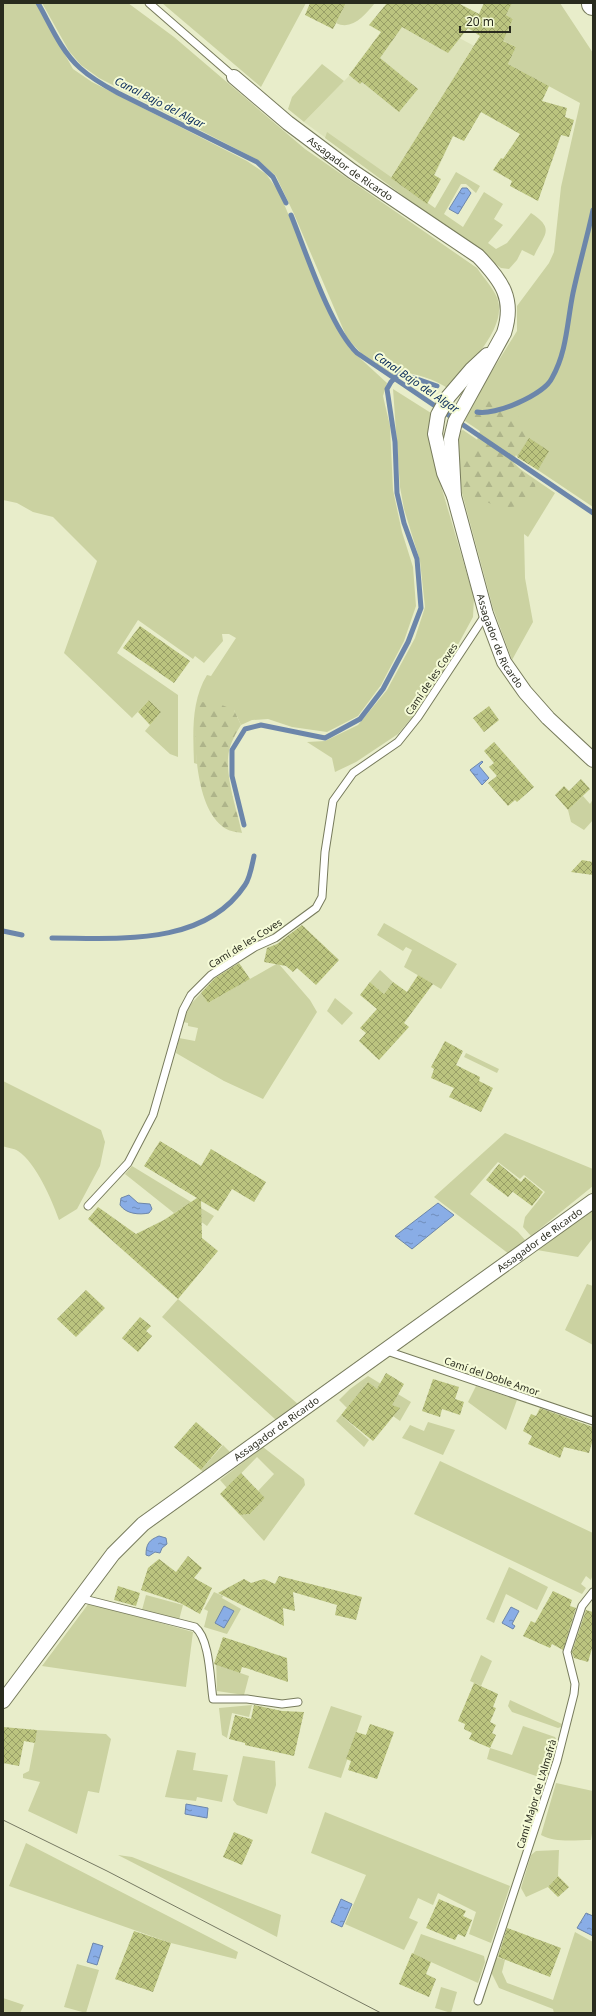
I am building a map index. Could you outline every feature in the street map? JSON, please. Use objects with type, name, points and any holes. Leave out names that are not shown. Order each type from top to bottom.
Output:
[{"type":"street","name":"Assagador de Ricardo","points":[[234,77],[288,123],[352,171],[478,256],[490,268],[506,294],[508,304],[507,323],[504,333],[455,422],[451,439],[454,496],[486,614],[504,662],[525,692],[548,718],[593,760]]},
{"type":"street","name":"Assagador de Ricardo","points":[[3,1701],[113,1554],[143,1524],[593,1201]]},
{"type":"lane","name":"Assagador de Ricardo","points":[[149,3],[234,77]]},
{"type":"lane","name":"Camí de les Coves","points":[[88,1206],[128,1163],[153,1115],[183,1010],[191,995],[211,975],[255,947],[275,938],[316,908],[322,896],[325,852],[333,801],[353,774],[398,742],[418,717],[486,614]]},
{"type":"lane","name":"Camí del Doble Amor","points":[[384,1350],[593,1421]]},
{"type":"lane","name":"Camí Major de L'Almafrà","points":[[478,2001],[557,1761],[574,1694],[574,1684],[568,1652],[582,1606],[593,1592]]},
{"type":"lane","points":[[80,1598],[195,1628],[201,1632],[205,1644],[213,1699],[247,1699],[282,1704],[298,1702]]},
{"type":"shaded area","points":[[401,7],[495,57],[467,106],[420,207],[304,122],[348,77]]},
{"type":"green space","points":[[3,3],[36,3],[73,69],[92,82],[247,161],[266,174],[279,192],[328,309],[343,339],[350,349],[387,383],[383,396],[390,426],[393,490],[402,532],[413,567],[416,606],[404,641],[381,685],[358,716],[327,732],[292,727],[268,719],[252,720],[241,725],[234,710],[195,725],[197,764],[194,763],[193,729],[198,696],[207,675],[211,676],[236,638],[229,634],[222,634],[223,641],[204,663],[195,656],[193,659],[138,620],[117,653],[178,695],[178,757],[170,754],[145,731],[161,712],[149,700],[132,718],[64,653],[97,561],[53,517],[33,512],[17,503],[3,500]]},
{"type":"green space","points":[[42,3],[128,3],[174,37],[305,149],[477,268],[491,286],[497,297],[499,307],[498,317],[488,340],[481,351],[449,389],[431,379],[418,375],[398,372],[394,375],[361,353],[347,338],[294,214],[276,176],[258,160],[99,78],[81,65],[69,51]]},
{"type":"green space","points":[[162,3],[306,3],[261,87]]},
{"type":"green space","points":[[346,3],[375,3],[362,17],[353,23],[342,25],[336,23]]},
{"type":"green space","points":[[507,3],[560,3],[593,53],[593,507],[462,419],[517,331],[517,306],[549,263],[554,252],[561,187],[580,103],[508,64],[516,47],[477,28],[503,21],[510,25],[513,19],[506,15],[511,5]]},
{"type":"green space","points":[[322,64],[344,81],[304,122],[288,109],[292,97]]},
{"type":"green space","points":[[327,132],[435,208],[456,172],[480,186],[476,193],[466,184],[461,184],[444,214],[463,227],[484,192],[503,204],[494,219],[503,225],[488,243],[496,249],[507,243],[531,213],[543,223],[546,232],[534,256],[522,250],[517,260],[509,269],[501,268],[325,138]]},
{"type":"green space","points":[[393,389],[431,413],[432,455],[474,598],[473,617],[448,663],[418,710],[398,734],[356,762],[335,772],[332,758],[307,742],[325,741],[358,725],[387,690],[415,638],[425,607],[420,561],[404,509],[400,487]]},
{"type":"green space","points":[[480,400],[499,401],[521,419],[528,433],[516,454],[514,463],[535,484],[536,494],[526,503],[508,507],[500,506],[477,498],[463,490],[461,470],[465,455],[476,443],[480,431],[473,423],[468,411]]},
{"type":"green space","points":[[463,430],[555,493],[528,537],[524,534],[525,578],[533,622],[512,660],[493,608],[462,493],[457,459],[458,432]]},
{"type":"green space","points":[[200,702],[217,703],[234,710],[241,725],[231,744],[228,770],[234,803],[242,833],[234,832],[222,826],[214,817],[203,794],[197,765],[195,738],[195,723]]},
{"type":"green space","points":[[583,796],[590,804],[593,799],[593,820],[584,830],[571,822],[568,810]]},
{"type":"green space","points":[[384,923],[457,964],[441,989],[404,967],[412,950],[406,947],[403,951],[377,935]]},
{"type":"green space","points":[[278,963],[310,1000],[317,1012],[263,1099],[224,1081],[176,1053],[179,1038],[195,1041],[198,1028],[188,1026],[188,1023],[183,1022],[190,1005],[201,993],[208,1003]]},
{"type":"green space","points":[[380,970],[393,982],[384,994],[370,982]]},
{"type":"green space","points":[[335,998],[353,1013],[342,1025],[327,1011]]},
{"type":"green space","points":[[466,1053],[499,1069],[497,1073],[464,1057]]},
{"type":"green space","points":[[3,1081],[101,1130],[105,1142],[100,1166],[77,1209],[59,1220],[43,1182],[31,1164],[15,1149],[3,1146]]},
{"type":"green space","points":[[505,1133],[593,1169],[593,1186],[531,1236],[523,1227],[525,1217],[545,1192],[524,1175],[520,1179],[498,1162],[470,1194],[518,1232],[525,1240],[509,1254],[434,1197]]},
{"type":"green space","points":[[132,1166],[214,1216],[207,1226],[182,1208],[174,1213],[125,1174]]},
{"type":"green space","points":[[593,1209],[593,1238],[578,1257],[537,1250]]},
{"type":"green space","points":[[587,1284],[593,1286],[593,1345],[565,1330]]},
{"type":"green space","points":[[178,1299],[299,1405],[276,1420],[162,1317]]},
{"type":"green space","points":[[368,1376],[411,1402],[400,1421],[393,1416],[368,1382],[347,1408],[339,1400],[350,1389]]},
{"type":"green space","points":[[476,1386],[517,1400],[506,1430],[468,1402]]},
{"type":"green space","points":[[341,1415],[369,1440],[364,1447],[336,1421]]},
{"type":"green space","points":[[428,1422],[455,1430],[443,1455],[402,1438],[410,1425],[424,1431]]},
{"type":"green space","points":[[223,1445],[230,1452],[203,1472],[201,1470]]},
{"type":"green space","points":[[263,1447],[304,1479],[305,1485],[264,1541],[240,1515],[250,1514],[265,1498],[258,1491],[274,1474],[257,1457],[227,1488],[220,1480]]},
{"type":"green space","points":[[440,1461],[593,1533],[593,1574],[591,1580],[586,1576],[581,1584],[586,1588],[582,1594],[414,1514]]},
{"type":"green space","points":[[509,1567],[548,1587],[537,1610],[506,1594],[494,1623],[486,1619]]},
{"type":"green space","points":[[214,1592],[223,1596],[222,1598],[241,1609],[227,1634],[204,1627],[208,1611],[204,1609]]},
{"type":"green space","points":[[146,1595],[183,1605],[179,1620],[142,1610]]},
{"type":"green space","points":[[89,1603],[193,1632],[186,1687],[42,1666]]},
{"type":"green space","points":[[481,1655],[492,1661],[481,1686],[470,1681]]},
{"type":"green space","points":[[216,1658],[228,1662],[226,1668],[249,1676],[244,1695],[217,1691]]},
{"type":"green space","points":[[510,1700],[562,1724],[561,1727],[558,1728],[512,1712],[508,1706]]},
{"type":"green space","points":[[252,1705],[249,1717],[232,1713],[227,1738],[222,1735],[219,1708]]},
{"type":"green space","points":[[331,1706],[362,1716],[341,1778],[308,1768]]},
{"type":"green space","points":[[523,1726],[555,1737],[557,1741],[547,1776],[539,1777],[487,1759],[490,1748],[512,1755]]},
{"type":"green space","points":[[37,1730],[106,1734],[111,1739],[99,1793],[88,1791],[77,1834],[28,1811],[40,1782],[23,1778],[23,1774],[29,1771]]},
{"type":"green space","points":[[177,1750],[196,1753],[193,1770],[228,1775],[222,1802],[197,1797],[196,1801],[165,1797]]},
{"type":"green space","points":[[243,1756],[275,1761],[276,1785],[267,1814],[237,1805],[233,1800]]},
{"type":"green space","points":[[556,1783],[593,1791],[593,1827],[591,1840],[559,1840],[547,1838],[541,1835]]},
{"type":"green space","points":[[325,1812],[510,1886],[491,1943],[469,1934],[476,1912],[438,1893],[433,1905],[418,1898],[409,1918],[418,1922],[404,1950],[345,1924],[366,1875],[311,1853]]},
{"type":"green space","points":[[26,1843],[238,1952],[236,1959],[171,1943],[9,1886]]},
{"type":"green space","points":[[559,1850],[558,1876],[548,1887],[526,1897],[521,1888],[531,1855],[536,1851]]},
{"type":"green space","points":[[118,1855],[132,1857],[281,1915],[277,1937]]},
{"type":"green space","points":[[575,1932],[593,1942],[593,2013],[554,2013],[553,2009],[499,1988],[491,1972],[496,1957],[505,1960],[502,1972],[507,1983],[553,2000]]},
{"type":"green space","points":[[421,1934],[484,1956],[485,1962],[478,1983],[413,1954]]},
{"type":"green space","points":[[77,1964],[99,1970],[86,2013],[64,2007]]},
{"type":"green space","points":[[441,1987],[457,1992],[451,2013],[435,2008]]},
{"type":"green space","points":[[3,1998],[24,2005],[20,2013],[3,2013]]},
{"type":"water","points":[[462,188],[467,188],[471,193],[458,214],[449,209]]},
{"type":"water","points":[[482,761],[483,762],[479,766],[489,778],[482,785],[470,770]]},
{"type":"water","points":[[129,1195],[138,1203],[150,1204],[152,1209],[149,1213],[141,1214],[129,1212],[120,1205],[121,1198]]},
{"type":"water","points":[[438,1203],[454,1215],[412,1249],[395,1236]]},
{"type":"water","points":[[159,1536],[166,1538],[167,1544],[162,1548],[160,1553],[155,1552],[149,1556],[146,1555],[149,1543]]},
{"type":"water","points":[[224,1606],[234,1611],[224,1628],[215,1623]]},
{"type":"water","points":[[511,1607],[519,1611],[512,1624],[515,1626],[513,1629],[502,1623]]},
{"type":"water","points":[[186,1804],[208,1808],[207,1818],[185,1814]]},
{"type":"water","points":[[341,1899],[352,1904],[342,1927],[331,1922]]},
{"type":"water","points":[[586,1913],[593,1916],[593,1936],[577,1928]]},
{"type":"water","points":[[93,1943],[103,1946],[97,1965],[87,1962]]},
{"type":"building","points":[[310,3],[346,3],[333,29],[305,15]]},
{"type":"building","points":[[387,3],[458,3],[479,14],[484,3],[512,3],[506,15],[513,19],[503,41],[516,47],[508,64],[549,86],[542,101],[567,108],[565,117],[574,120],[569,137],[561,135],[538,201],[510,186],[512,181],[493,170],[501,158],[503,159],[520,134],[481,112],[464,141],[453,136],[434,175],[441,179],[427,204],[391,178],[480,36],[468,28],[448,53],[402,27],[380,58],[418,89],[399,112],[362,82],[360,84],[349,75],[381,32],[369,25]]},
{"type":"building","points":[[529,438],[549,451],[538,470],[517,457]]},
{"type":"building","points":[[140,626],[190,661],[174,683],[123,648]]},
{"type":"building","points":[[149,700],[161,712],[150,725],[138,712]]},
{"type":"building","points":[[489,706],[499,720],[484,732],[473,718]]},
{"type":"building","points":[[494,742],[534,787],[517,802],[515,800],[508,806],[488,783],[497,776],[489,767],[494,763],[484,751]]},
{"type":"building","points":[[581,779],[590,789],[568,810],[555,795],[564,786],[569,791]]},
{"type":"building","points":[[582,860],[593,862],[593,875],[571,872]]},
{"type":"building","points":[[302,925],[339,960],[316,985],[297,968],[293,972],[286,966],[264,962],[267,948],[277,944]]},
{"type":"building","points":[[239,963],[250,979],[208,1003],[201,993],[215,978]]},
{"type":"building","points":[[418,975],[433,984],[404,1023],[409,1027],[379,1060],[359,1041],[366,1033],[360,1028],[377,1009],[360,995],[370,982],[384,994],[393,982],[407,992]]},
{"type":"building","points":[[445,1041],[463,1051],[456,1065],[480,1077],[479,1081],[493,1088],[481,1112],[449,1097],[454,1088],[431,1078],[434,1069],[431,1067]]},
{"type":"building","points":[[160,1141],[201,1166],[211,1149],[266,1182],[254,1202],[232,1189],[218,1211],[201,1201],[202,1238],[218,1251],[178,1299],[88,1219],[98,1207],[136,1234],[164,1220],[197,1198],[144,1166]]},
{"type":"building","points":[[499,1164],[521,1182],[525,1177],[543,1192],[532,1206],[513,1192],[517,1187],[508,1197],[486,1180]]},
{"type":"building","points":[[86,1290],[105,1308],[76,1337],[57,1319]]},
{"type":"building","points":[[140,1317],[151,1326],[146,1331],[152,1336],[138,1352],[122,1338]]},
{"type":"building","points":[[386,1373],[404,1384],[392,1405],[400,1408],[373,1441],[341,1415],[368,1382],[377,1389]]},
{"type":"building","points":[[433,1379],[459,1387],[455,1399],[464,1402],[460,1415],[442,1409],[440,1417],[422,1411]]},
{"type":"building","points":[[540,1408],[593,1427],[593,1439],[589,1453],[564,1447],[560,1458],[528,1444],[532,1436],[523,1431],[531,1414],[536,1416]]},
{"type":"building","points":[[196,1422],[222,1445],[201,1470],[174,1447]]},
{"type":"building","points":[[241,1473],[265,1498],[250,1514],[240,1515],[220,1494]]},
{"type":"building","points":[[188,1556],[202,1568],[194,1578],[212,1588],[200,1614],[180,1603],[141,1590],[148,1568],[159,1559],[176,1572]]},
{"type":"building","points":[[279,1576],[362,1597],[356,1620],[335,1615],[337,1605],[293,1592],[295,1611],[283,1608],[284,1626],[218,1593],[244,1579],[251,1583],[264,1579],[275,1584]]},
{"type":"building","points":[[118,1586],[140,1593],[136,1606],[114,1600]]},
{"type":"building","points":[[553,1591],[572,1600],[570,1606],[576,1608],[563,1650],[552,1644],[550,1648],[523,1636],[531,1621],[535,1623]]},
{"type":"building","points":[[586,1610],[593,1612],[593,1645],[588,1662],[574,1658],[572,1652]]},
{"type":"building","points":[[223,1637],[287,1658],[288,1682],[242,1667],[240,1673],[214,1664]]},
{"type":"building","points":[[474,1683],[498,1694],[493,1707],[496,1708],[490,1722],[496,1725],[492,1733],[496,1735],[490,1748],[469,1739],[472,1733],[464,1729],[465,1724],[458,1721]]},
{"type":"building","points":[[254,1705],[282,1711],[304,1712],[294,1756],[245,1745],[245,1743],[229,1739],[235,1715],[251,1719]]},
{"type":"building","points":[[370,1724],[394,1732],[377,1779],[348,1770],[351,1761],[346,1759],[356,1732],[366,1735]]},
{"type":"building","points":[[3,1727],[37,1730],[35,1743],[24,1741],[19,1766],[3,1763]]},
{"type":"building","points":[[234,1832],[253,1840],[242,1865],[223,1857]]},
{"type":"building","points":[[558,1876],[569,1887],[558,1897],[548,1887]]},
{"type":"building","points":[[439,1899],[466,1911],[463,1916],[472,1920],[465,1937],[458,1934],[455,1940],[426,1928]]},
{"type":"building","points":[[507,1928],[561,1948],[550,1977],[498,1957]]},
{"type":"building","points":[[134,1931],[171,1943],[153,1992],[115,1979]]},
{"type":"building","points":[[412,1953],[431,1962],[426,1974],[436,1979],[429,1997],[399,1984]]},
{"type":"waterway","name":"Canal Bajo del Algar","points":[[38,3],[67,54],[84,72],[118,93],[257,162],[273,177],[286,203]]},
{"type":"waterway","points":[[477,412],[495,411],[518,403],[539,391],[547,385],[552,378],[564,347],[573,293],[593,210]]},
{"type":"waterway","name":"Canal Bajo del Algar","points":[[291,215],[328,308],[337,326],[357,353],[593,513]]},
{"type":"waterway","points":[[244,825],[232,776],[232,750],[245,729],[261,725],[325,738],[360,719],[383,689],[408,642],[421,608],[417,559],[404,523],[397,493],[395,442],[387,389],[391,382],[400,373],[437,386]]},
{"type":"waterway","points":[[52,938],[131,938],[158,935],[183,929],[207,919],[228,905],[247,882],[254,856]]},
{"type":"waterway","points":[[3,931],[22,935]]},
{"type":"tram line","points":[[3,1820],[107,1871],[381,2013]]}]
